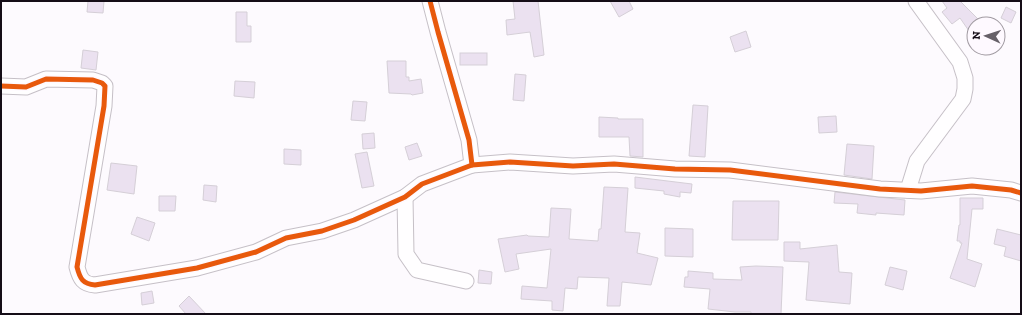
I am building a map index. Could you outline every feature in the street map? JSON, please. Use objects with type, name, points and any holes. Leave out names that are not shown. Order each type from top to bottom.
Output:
[{"type":"street","points":[[430,1],[468,140],[472,166]]},
{"type":"street","points":[[908,190],[917,161],[962,99],[966,89],[965,78],[960,62],[916,1]]},
{"type":"street","points":[[1,86],[26,86],[46,79],[93,80],[102,83],[105,86],[104,106],[77,267],[82,281],[95,286],[197,268],[256,252],[286,238],[322,231],[354,220],[405,197],[422,184],[472,166],[510,162],[573,166],[614,164],[675,169],[730,170],[880,189],[921,191],[972,186],[1011,190],[1021,193]]},
{"type":"street","points":[[405,197],[406,254],[417,270],[466,281]]},
{"type":"building","points":[[88,1],[104,1],[103,13],[87,12]]},
{"type":"building","points":[[513,1],[538,1],[544,55],[534,57],[530,32],[507,35],[506,20],[515,19]]},
{"type":"building","points":[[610,1],[629,1],[633,9],[619,17]]},
{"type":"building","points":[[942,1],[960,1],[975,16],[966,16],[966,27],[960,18],[952,24],[942,12],[947,8]]},
{"type":"building","points":[[1006,7],[1016,12],[1011,23],[1006,20],[1006,16],[1002,16]]},
{"type":"building","points":[[236,12],[247,12],[247,26],[251,26],[251,42],[236,42]]},
{"type":"building","points":[[746,31],[751,47],[735,52],[730,37]]},
{"type":"building","points":[[83,50],[98,52],[96,70],[81,68]]},
{"type":"building","points":[[460,53],[487,53],[487,65],[460,65]]},
{"type":"building","points":[[387,61],[406,61],[406,77],[409,77],[409,81],[421,79],[423,93],[412,95],[389,93]]},
{"type":"building","points":[[515,74],[526,75],[524,101],[513,100]]},
{"type":"building","points":[[235,81],[255,82],[254,98],[234,96]]},
{"type":"building","points":[[353,101],[367,102],[365,121],[351,120]]},
{"type":"building","points":[[693,105],[708,106],[705,157],[689,156]]},
{"type":"building","points":[[836,116],[837,132],[819,133],[818,117]]},
{"type":"building","points":[[599,117],[643,119],[643,157],[630,156],[629,137],[599,137]]},
{"type":"building","points":[[374,133],[375,148],[363,149],[362,134]]},
{"type":"building","points":[[417,143],[422,156],[409,160],[405,147]]},
{"type":"building","points":[[847,144],[874,146],[872,179],[844,175]]},
{"type":"building","points":[[284,149],[301,150],[301,165],[284,164]]},
{"type":"building","points":[[367,152],[374,186],[362,188],[355,154]]},
{"type":"building","points":[[111,163],[137,166],[134,194],[107,190]]},
{"type":"building","points":[[635,177],[692,184],[691,193],[680,192],[680,197],[664,194],[664,191],[635,188]]},
{"type":"building","points":[[204,185],[217,186],[216,202],[203,200]]},
{"type":"building","points":[[604,187],[628,188],[625,232],[640,233],[637,253],[658,258],[651,285],[622,282],[620,306],[607,306],[609,278],[578,277],[577,289],[565,288],[563,311],[552,310],[552,301],[521,299],[522,286],[547,288],[551,249],[516,254],[519,269],[505,272],[498,239],[527,235],[549,237],[551,208],[571,209],[569,239],[598,241],[599,229],[601,229]]},
{"type":"building","points":[[835,192],[905,200],[904,215],[857,213],[858,204],[834,203]]},
{"type":"building","points":[[159,196],[176,196],[175,211],[159,211]]},
{"type":"building","points":[[960,198],[983,198],[983,209],[972,209],[967,259],[982,264],[975,287],[950,278],[962,243],[957,241],[960,225]]},
{"type":"building","points":[[733,201],[779,201],[778,240],[732,240]]},
{"type":"building","points":[[137,217],[155,223],[149,241],[131,234]]},
{"type":"building","points":[[665,228],[693,229],[693,257],[665,256]]},
{"type":"building","points":[[997,229],[1021,235],[1021,261],[1004,256],[1006,247],[994,244]]},
{"type":"building","points":[[784,242],[800,242],[800,249],[837,245],[839,272],[852,273],[850,304],[806,300],[809,262],[784,261]]},
{"type":"building","points":[[740,267],[783,267],[781,314],[751,314],[751,312],[708,309],[710,289],[684,287],[685,277],[688,277],[688,271],[713,273],[713,279],[742,280]]},
{"type":"building","points":[[890,267],[907,271],[903,290],[885,285]]},
{"type":"building","points":[[479,270],[492,272],[491,284],[478,283]]},
{"type":"building","points":[[152,291],[154,303],[142,305],[141,293]]},
{"type":"building","points":[[189,296],[206,314],[186,314],[179,306]]},
{"type":"cycle path","points":[[1,86],[26,87],[46,79],[93,80],[102,83],[105,86],[104,106],[77,267],[79,275],[85,282],[95,285],[197,268],[256,252],[286,238],[322,231],[354,220],[405,197],[422,184],[472,165],[469,140],[430,1]]},
{"type":"cycle path","points":[[472,165],[510,162],[573,166],[614,164],[675,169],[730,170],[880,189],[921,191],[972,186],[1011,190],[1021,193]]}]
